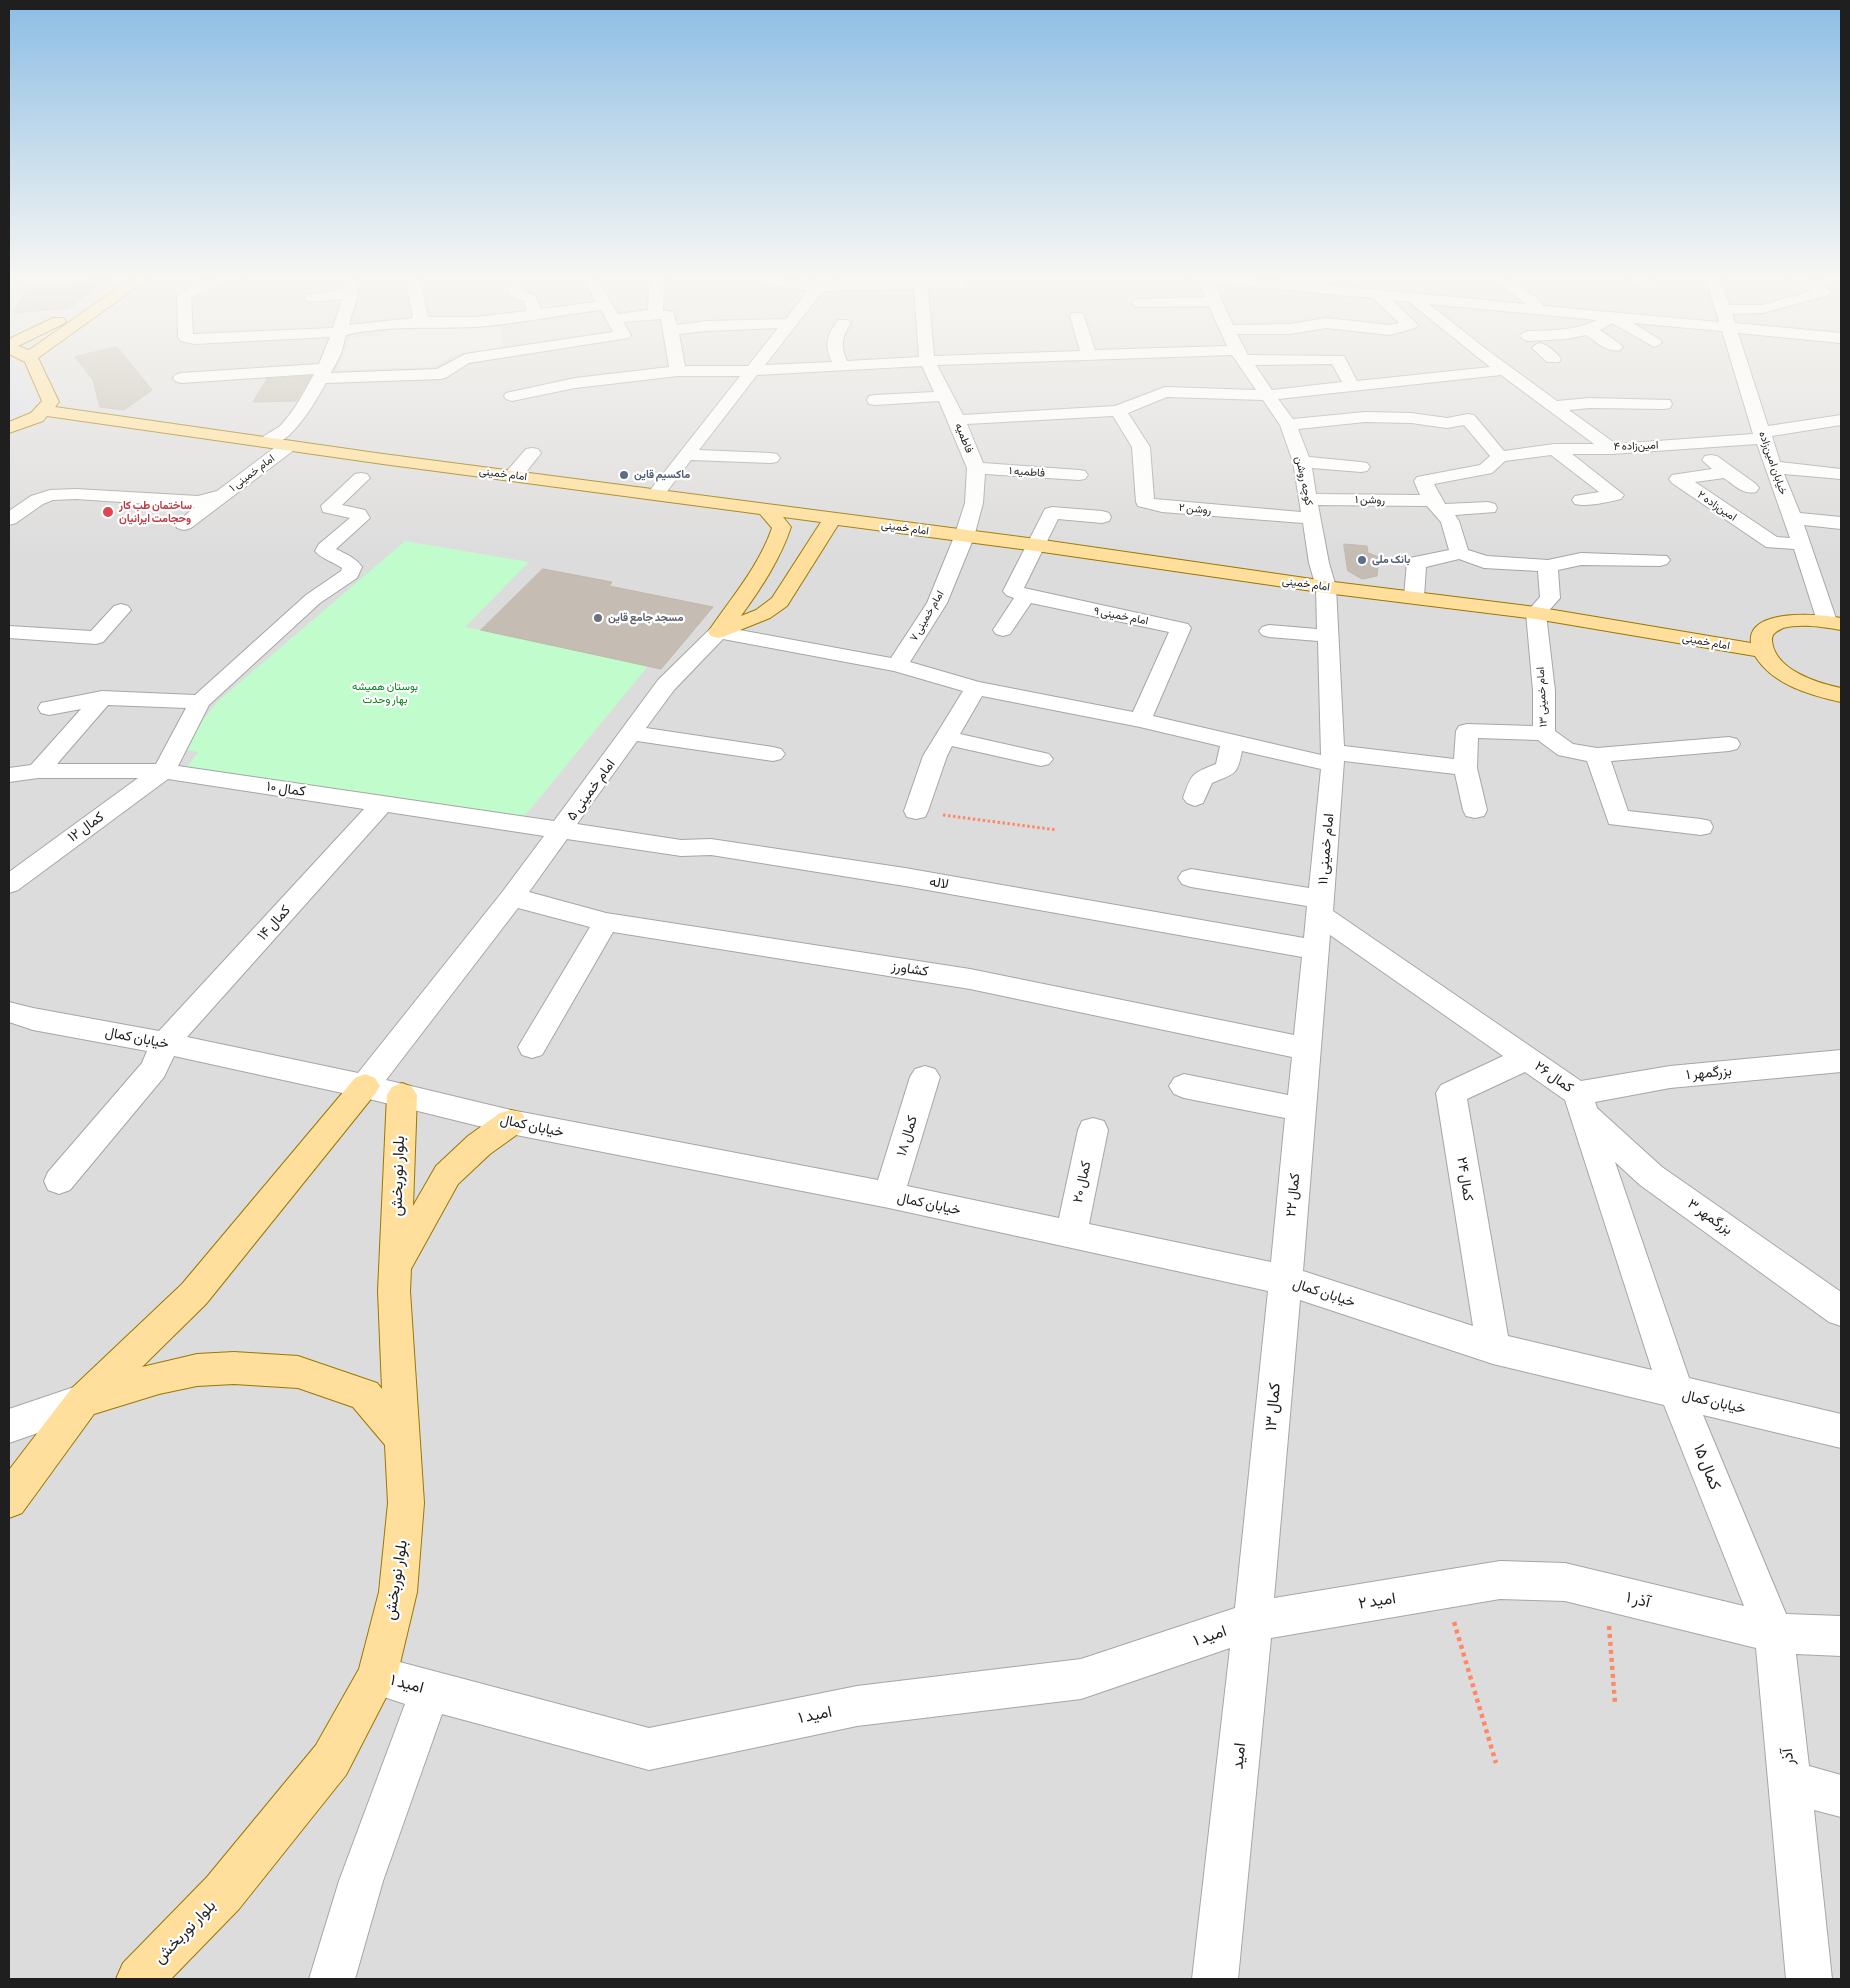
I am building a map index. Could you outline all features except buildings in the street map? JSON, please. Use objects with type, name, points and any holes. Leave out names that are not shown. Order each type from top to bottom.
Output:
[{"type":"main road","points":[[9,428],[37,417],[51,402],[35,369]]},
{"type":"main road","name":"امام خمینی","points":[[45,410],[383,459],[764,508],[1326,587],[1536,613],[1764,651]]},
{"type":"main road","points":[[718,632],[761,572],[778,538],[782,527],[764,508]]},
{"type":"main road","name":"امام خمینی ۵","points":[[718,632],[763,614],[780,602],[833,518]]},
{"type":"main road","points":[[1834,622],[1807,619],[1789,620],[1775,624],[1765,631],[1761,640],[1764,651],[1772,662],[1796,680],[1813,688],[1841,695]]},
{"type":"main road","points":[[9,1500],[83,1401],[194,1294],[366,1086]]},
{"type":"main road","name":"بلوار نوربخش","points":[[139,1979],[223,1893],[331,1760],[377,1676],[399,1582],[406,1503],[394,1291],[402,1095]]},
{"type":"main road","points":[[395,1268],[447,1175],[479,1144],[511,1122]]},
{"type":"main road","points":[[83,1401],[159,1378],[197,1370],[234,1368],[298,1372],[365,1395],[401,1437]]},
{"type":"street","points":[[267,442],[286,429],[306,404],[325,369]]},
{"type":"street","points":[[181,378],[212,377],[238,372],[441,374],[449,369]]},
{"type":"street","points":[[512,396],[575,383],[678,371],[752,371],[788,369]]},
{"type":"street","name":"فاطمیه","points":[[931,369],[957,420],[976,468]]},
{"type":"street","name":"کوچه روشن","points":[[1250,369],[1288,425],[1302,462],[1319,563],[1326,587]]},
{"type":"street","points":[[1343,369],[1352,387]]},
{"type":"street","name":"خیابان امین‌زاده","points":[[1741,369],[1773,467],[1834,622]]},
{"type":"street","points":[[957,420],[1118,411],[1165,392],[1267,395],[1504,370]]},
{"type":"street","name":"امین‌زاده ۴","points":[[1504,370],[1612,449],[1762,435],[1841,420]]},
{"type":"street","points":[[656,494],[752,371]]},
{"type":"street","points":[[875,400],[941,389]]},
{"type":"street","points":[[1553,406],[1589,403],[1664,404]]},
{"type":"street","name":"روشن ۲","points":[[1118,411],[1141,447],[1146,502],[1162,506],[1312,518]]},
{"type":"street","points":[[1071,431],[1080,426],[1084,412]]},
{"type":"street","points":[[1288,425],[1365,417],[1411,418],[1447,423],[1468,419],[1500,457]]},
{"type":"street","points":[[1690,443],[1726,472],[1750,488]]},
{"type":"street","name":"امام خمینی ۱","points":[[37,500],[50,495],[76,494],[199,502],[223,496],[288,446]]},
{"type":"street","points":[[1459,553],[1450,521],[1436,505],[1423,481],[1486,469],[1500,457],[1554,449],[1612,449]]},
{"type":"street","points":[[1554,449],[1615,494],[1581,500]]},
{"type":"street","points":[[513,475],[532,454]]},
{"type":"street","points":[[686,455],[771,458]]},
{"type":"street","points":[[164,771],[200,702],[313,599],[350,574],[352,567],[342,559],[325,551],[360,518],[358,514],[335,510],[330,508],[330,506],[383,459]]},
{"type":"street","points":[[1302,462],[1361,466]]},
{"type":"street","points":[[1773,467],[1841,474]]},
{"type":"street","name":"فاطمیه ۱","points":[[976,468],[1079,475]]},
{"type":"street","name":"امام خمینی ۷","points":[[897,665],[937,603],[964,537],[974,503],[976,468]]},
{"type":"street","name":"امین‌زاده ۲","points":[[1726,472],[1678,479],[1773,543],[1802,544]]},
{"type":"street","points":[[18,494],[27,495],[37,500]]},
{"type":"street","points":[[184,524],[223,496]]},
{"type":"street","name":"روشن ۱","points":[[1308,499],[1488,508]]},
{"type":"street","points":[[9,518],[37,500]]},
{"type":"street","points":[[1003,630],[1026,596],[1013,591],[1052,513],[1102,518]]},
{"type":"street","points":[[1792,518],[1841,523]]},
{"type":"street","points":[[1414,597],[1416,562],[1440,559],[1459,553],[1484,562],[1548,566],[1581,559],[1660,560]]},
{"type":"street","points":[[1536,613],[1550,598],[1548,566]]},
{"type":"street","name":"امام خمینی ۱۱","points":[[1302,1110],[1333,758],[1326,587]]},
{"type":"street","name":"امام خمینی ۹","points":[[1026,596],[1181,628],[1140,720]]},
{"type":"street","points":[[9,632],[96,638],[121,610]]},
{"type":"street","name":"امام خمینی ۱۳","points":[[1465,768],[1467,731],[1544,733],[1544,691],[1536,613]]},
{"type":"street","points":[[1269,631],[1328,636]]},
{"type":"street","points":[[718,632],[897,665],[976,688],[1140,720],[1232,741],[1333,758],[1465,768],[1474,810]]},
{"type":"street","name":"امام خمینی ۵","points":[[366,1086],[562,831],[666,686],[718,632]]},
{"type":"street","points":[[916,811],[934,756],[976,688]]},
{"type":"street","points":[[49,708],[102,698],[200,702]]},
{"type":"street","points":[[38,772],[102,698]]},
{"type":"street","points":[[633,733],[773,754]]},
{"type":"street","points":[[1544,733],[1566,750],[1598,755],[1729,744]]},
{"type":"street","points":[[946,738],[1041,759]]},
{"type":"street","points":[[1195,798],[1202,778],[1227,768],[1232,741]]},
{"type":"street","points":[[1598,755],[1618,818],[1701,827]]},
{"type":"street","name":"کمال ۱۰","points":[[9,774],[164,771],[562,831]]},
{"type":"street","name":"کمال ۱۲","points":[[9,884],[164,771]]},
{"type":"street","name":"کمال ۱۴","points":[[58,1181],[154,1069],[166,1043],[383,803]]},
{"type":"street","name":"لاله","points":[[562,831],[681,848],[711,847],[905,877],[1315,950]]},
{"type":"street","points":[[1191,878],[1321,907]]},
{"type":"street","name":"کشاورز","points":[[512,897],[606,922],[970,979],[1307,1049]]},
{"type":"street","name":"کمال ۲۶","points":[[1321,907],[1527,1058],[1581,1104]]},
{"type":"street","points":[[532,1047],[606,922]]},
{"type":"street","name":"خیابان کمال","points":[[9,1012],[33,1019],[166,1043],[366,1086],[511,1122],[889,1195],[1285,1280],[1493,1348],[1841,1431]]},
{"type":"street","name":"کمال ۲۴","points":[[1493,1348],[1451,1093],[1527,1058]]},
{"type":"street","name":"بزرگمهر ۱","points":[[1581,1104],[1670,1077],[1841,1061]]},
{"type":"street","name":"کمال ۱۸","points":[[889,1195],[925,1077]]},
{"type":"street","points":[[1184,1086],[1302,1110]]},
{"type":"street","points":[[1581,1104],[1677,1393]]},
{"type":"street","name":"بزرگمهر ۳","points":[[1581,1104],[1651,1176],[1841,1311]]},
{"type":"street","name":"کمال ۲۲","points":[[1285,1280],[1302,1110]]},
{"type":"street","name":"کمال ۲۰","points":[[1071,1235],[1092,1130]]},
{"type":"street","name":"کمال ۱۳","points":[[1262,1533],[1285,1280]]},
{"type":"street","name":"کمال ۱۵","points":[[1677,1393],[1736,1542]]},
{"type":"street","points":[[9,1426],[83,1401]]},
{"type":"street","name":"امید","points":[[1215,1979],[1262,1533]]},
{"type":"street","name":"آذر","points":[[1736,1542],[1774,1633],[1809,1979]]},
{"type":"street","name":"امید ۲","points":[[1253,1621],[1500,1580]]},
{"type":"street","name":"آذر ۱","points":[[1500,1580],[1566,1582],[1774,1633],[1841,1636]]},
{"type":"street","name":"امید ۱","points":[[377,1676],[649,1749],[857,1706],[1081,1679],[1253,1621]]},
{"type":"street","points":[[332,1979],[361,1882],[430,1690]]},
{"type":"street","points":[[1790,1782],[1841,1796]]},
{"type":"path","points":[[916,811],[1057,830]]},
{"type":"path","points":[[1444,1590],[1496,1763]]},
{"type":"path","points":[[1606,1592],[1615,1703]]},
{"type":"shaded area","points":[[9,369],[1841,369],[1841,1979],[9,1979]]},
{"type":"shaded area","points":[[9,369],[19,369],[33,403],[26,411],[9,421]]},
{"type":"shaded area","points":[[337,369],[377,369],[337,370]]},
{"type":"green space","name":"بوستان همیشه بهار وحدت","points":[[405,541],[529,562],[465,627],[649,665],[523,818],[187,767],[198,752],[179,749],[218,701]]},
{"type":"place","name":"ماکسیم قاین","points":[[624,475]]},
{"type":"place","name":"ساختمان طب کار و‌حجامت ایرانیان","points":[[108,512]]},
{"type":"place","name":"بانک ملی","points":[[1362,560]]},
{"type":"place","name":"مسجد جامع قاین","points":[[598,618]]}]
